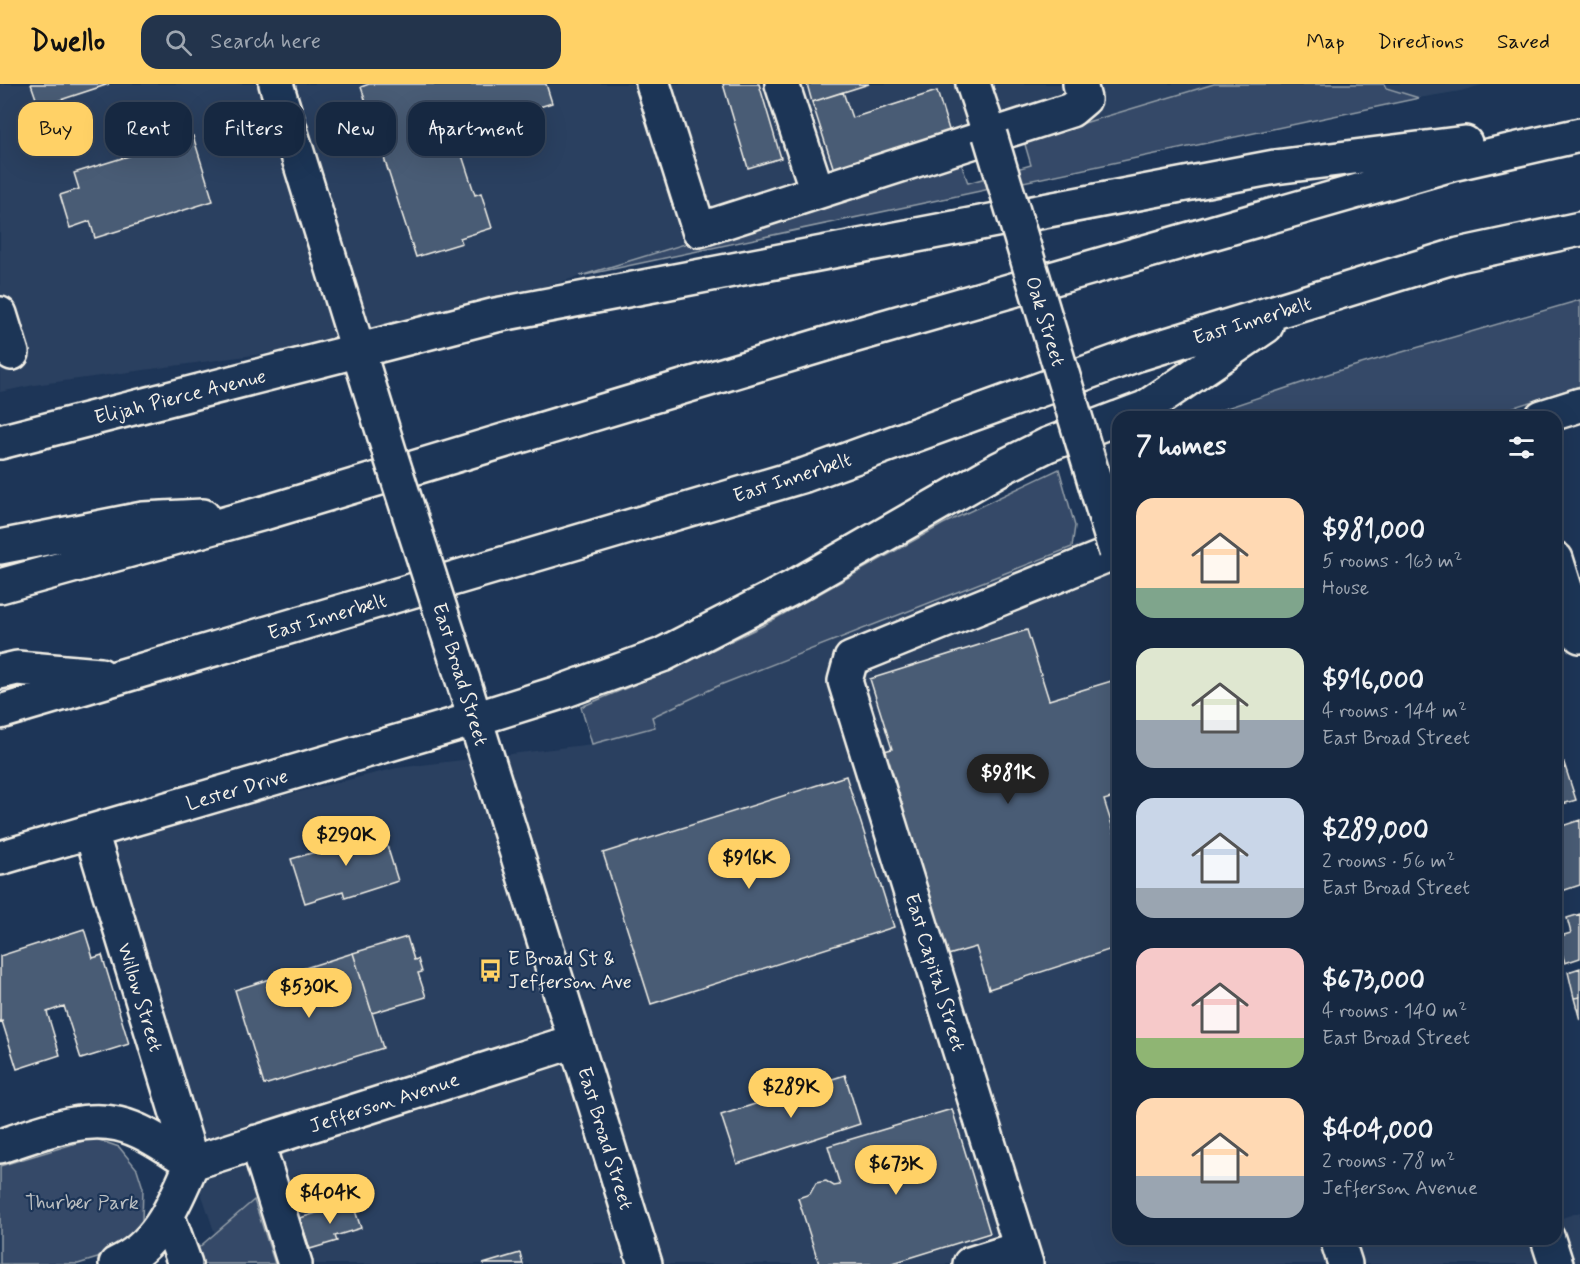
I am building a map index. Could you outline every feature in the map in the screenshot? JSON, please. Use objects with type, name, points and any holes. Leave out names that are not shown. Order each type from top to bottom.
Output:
[{"type":"main road","name":"East Broad Street","points":[[276,84],[645,1264]]},
{"type":"main road","points":[[653,84],[699,230],[1071,110],[1084,99],[1080,84]]},
{"type":"main road","points":[[782,84],[818,191]]},
{"type":"main road","name":"Oak Street","points":[[974,84],[1112,538]]},
{"type":"main road","name":"Elijah Pierce Avenue","points":[[0,442],[496,315],[1275,167],[1580,128]]},
{"type":"main road","points":[[0,586],[264,513],[842,339],[1452,164],[1580,135]]},
{"type":"main road","name":"East Innerbelt","points":[[0,712],[805,475],[1138,354],[1459,255],[1580,229]]},
{"type":"main road","name":"Lester Drive","points":[[1136,411],[1293,308]]},
{"type":"main road","points":[[0,314],[12,353]]},
{"type":"main road","points":[[1561,411],[1580,405]]},
{"type":"main road","name":"Lester Drive","points":[[0,858],[475,719],[558,693],[662,655],[790,589],[999,469],[1047,445],[1112,421]]},
{"type":"main road","points":[[0,547],[143,519],[264,513]]},
{"type":"main road","name":"East Capital Street","points":[[1023,1256],[845,681],[851,659],[1112,556]]},
{"type":"main road","points":[[1562,578],[1580,636]]},
{"type":"main road","points":[[0,672],[16,668],[120,676]]},
{"type":"main road","name":"Willow Street","points":[[91,832],[192,1163]]},
{"type":"main road","name":"Jefferson Avenue","points":[[192,1163],[575,1041]]},
{"type":"main road","points":[[0,1146],[65,1126],[93,1122],[117,1124],[140,1132],[192,1163],[168,1217],[151,1241],[116,1264]]},
{"type":"main road","points":[[257,1142],[295,1264]]},
{"type":"main road","points":[[168,1217],[185,1264]]},
{"type":"main road","points":[[1339,1245],[1345,1264]]},
{"type":"main road","points":[[1550,1245],[1556,1264]]},
{"type":"main road","points":[[970,1264],[1023,1256]]},
{"type":"shaded area","points":[[0,84],[1214,84],[448,316],[276,352],[34,385],[0,392]]},
{"type":"shaded area","points":[[1384,84],[1485,84],[1461,91],[1419,98],[1386,88]]},
{"type":"shaded area","points":[[1112,534],[1112,1245],[1562,1245],[1562,1218],[1580,1212],[1580,1264],[275,1264],[254,1200],[215,1234],[84,844],[397,768],[592,744],[654,728],[651,717],[720,685],[1072,547]]},
{"type":"green space","points":[[1214,84],[1384,84],[1386,88],[1419,98],[580,276],[960,160],[968,183],[1031,165],[1024,141]]},
{"type":"green space","points":[[1580,300],[1580,386],[1502,411],[1218,411],[1334,372]]},
{"type":"green space","points":[[1059,469],[1075,526],[1072,547],[720,685],[652,717],[655,727],[592,744],[581,707],[679,666],[762,626],[943,524]]},
{"type":"green space","name":"Thurber Park","points":[[93,1138],[119,1147],[137,1169],[143,1188],[142,1221],[127,1249],[78,1264],[0,1264],[0,1166]]},
{"type":"green space","points":[[254,1200],[275,1264],[202,1264],[197,1249]]},
{"type":"building","points":[[31,84],[109,84],[54,102],[37,102]]},
{"type":"building","points":[[369,84],[546,84],[552,103],[545,105],[545,102],[408,102],[408,156],[462,156],[475,195],[481,193],[492,228],[460,238],[462,243],[416,257],[383,156],[396,156],[396,102],[366,102],[361,87]]},
{"type":"building","points":[[723,84],[759,84],[781,158],[748,168]]},
{"type":"building","points":[[807,84],[869,84],[812,102]]},
{"type":"building","points":[[937,91],[950,133],[834,170],[812,102],[843,92],[852,118]]},
{"type":"building","points":[[192,136],[213,201],[95,238],[90,221],[70,228],[60,195],[79,189],[74,173],[129,156],[192,156]]},
{"type":"building","points":[[1027,630],[1049,700],[1112,681],[1112,798],[1104,800],[1112,825],[1112,949],[989,989],[976,947],[948,955],[884,751],[892,749],[870,679]]},
{"type":"building","points":[[1564,763],[1576,800],[1562,804],[1562,764]]},
{"type":"building","points":[[846,776],[894,927],[651,1004],[603,853]]},
{"type":"building","points":[[1580,820],[1580,885],[1562,891],[1562,826]]},
{"type":"building","points":[[381,826],[398,881],[345,898],[343,891],[305,903],[291,859],[329,848],[327,843]]},
{"type":"building","points":[[1580,914],[1580,958],[1565,963],[1562,953],[1562,936],[1571,933],[1567,918]]},
{"type":"building","points":[[84,929],[93,958],[102,955],[129,1044],[81,1059],[64,1006],[47,1012],[60,1055],[17,1069],[2,1021],[0,1022],[0,956]]},
{"type":"building","points":[[407,937],[414,960],[418,959],[422,972],[418,973],[426,997],[372,1013],[353,953]]},
{"type":"building","points":[[353,953],[383,1048],[264,1085],[235,990]]},
{"type":"building","points":[[1580,968],[1580,997],[1574,998],[1568,972]]},
{"type":"building","points":[[1580,997],[1580,1020],[1574,998]]},
{"type":"building","points":[[845,1075],[860,1124],[737,1164],[721,1115]]},
{"type":"building","points":[[952,1109],[990,1233],[890,1264],[819,1264],[798,1198],[810,1194],[816,1183],[826,1181],[834,1186],[840,1185],[828,1146]]},
{"type":"building","points":[[352,1202],[361,1228],[335,1236],[337,1241],[310,1249],[300,1218]]},
{"type":"building","points":[[520,1253],[523,1264],[483,1264]]},
{"type":"place","name":"E Broad St & Jefferson Ave","points":[[490,970]]}]
